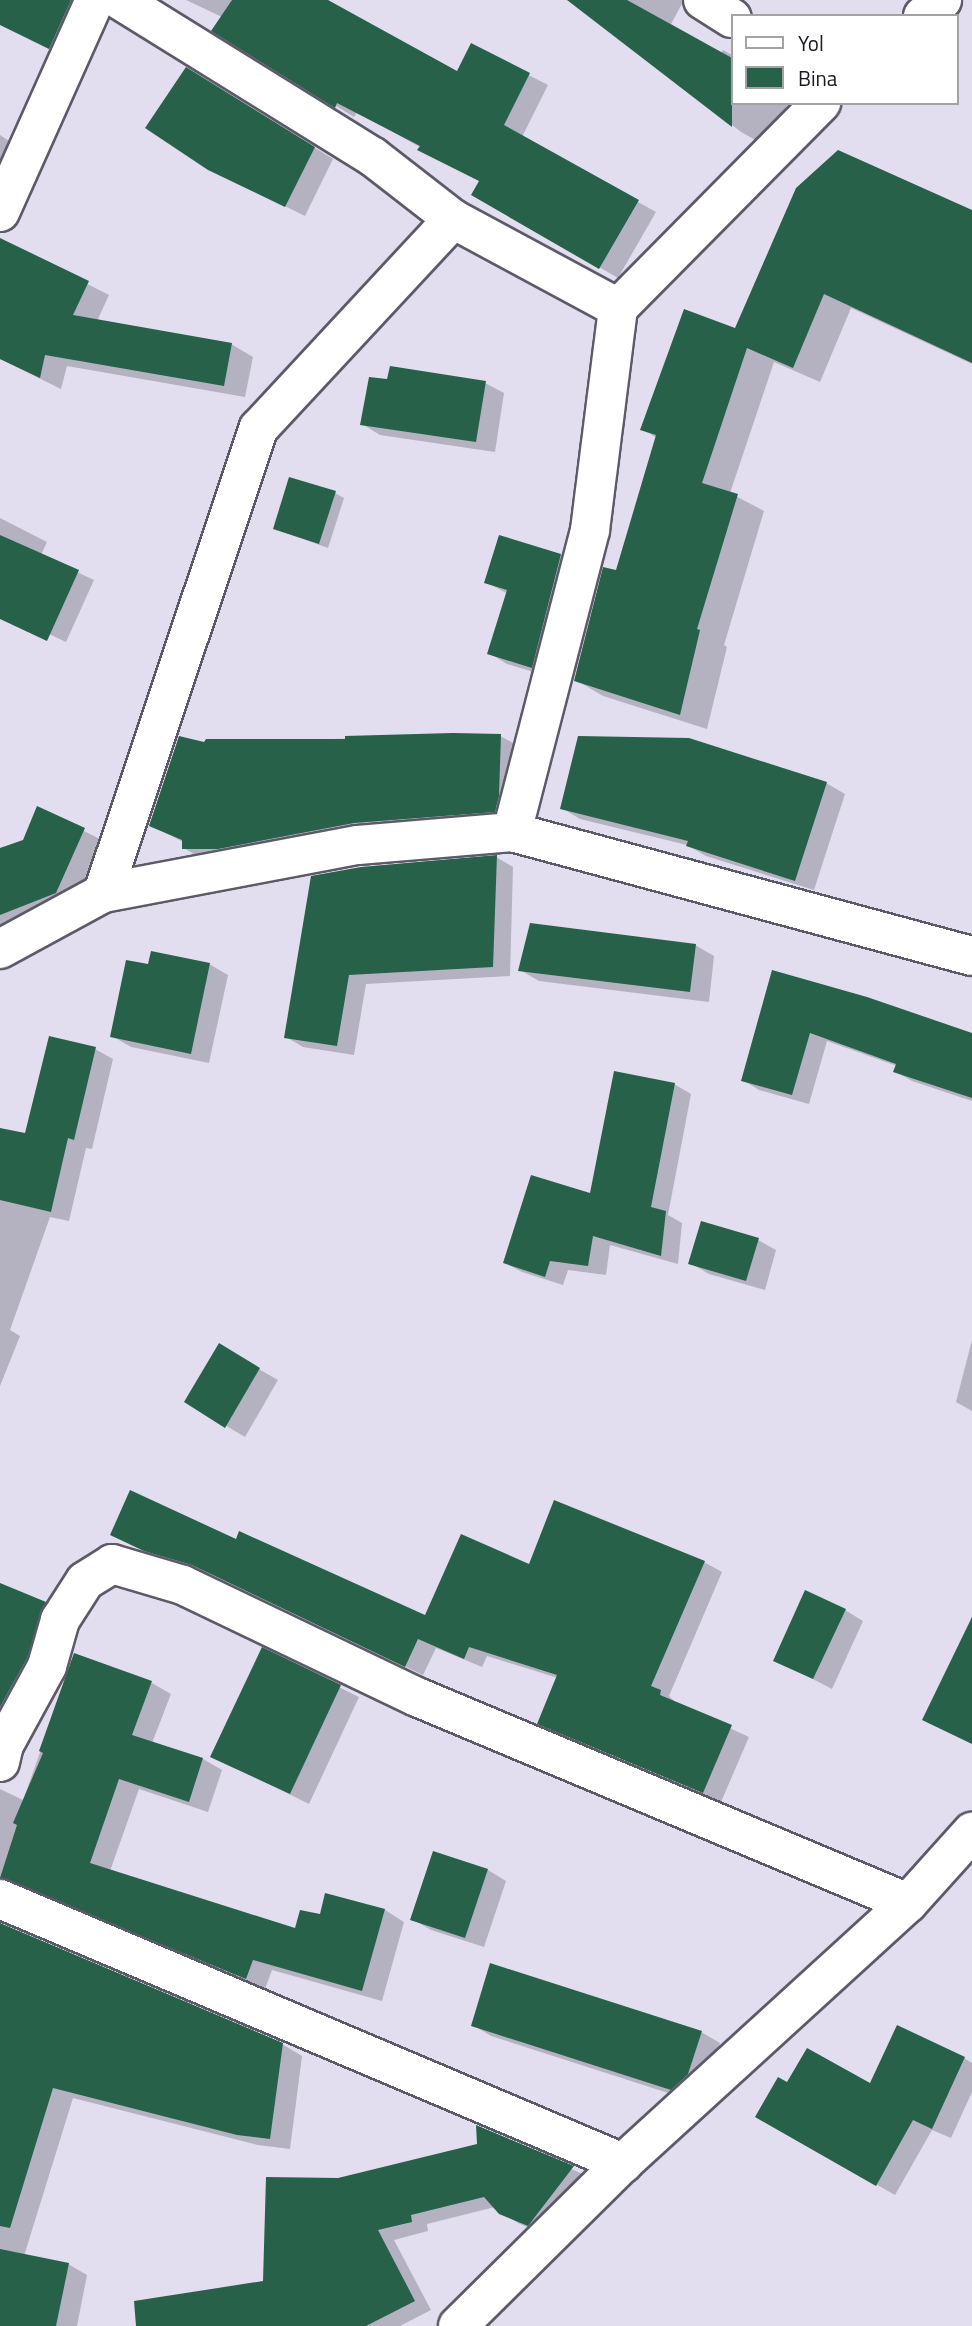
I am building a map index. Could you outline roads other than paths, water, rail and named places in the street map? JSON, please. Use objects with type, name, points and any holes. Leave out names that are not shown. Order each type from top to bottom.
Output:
[{"type":"street","points":[[0,212],[95,0]]},
{"type":"street","points":[[120,0],[373,157],[453,219],[618,308]]},
{"type":"street","points":[[703,0],[730,17]]},
{"type":"street","points":[[925,14],[942,0]]},
{"type":"street","points":[[512,832],[590,530],[618,308],[819,105]]},
{"type":"street","points":[[103,892],[259,428],[453,219]]},
{"type":"street","points":[[0,950],[103,892],[358,845],[512,832],[972,956]]},
{"type":"street","points":[[1,1749],[47,1666],[60,1620],[85,1581],[112,1564],[183,1586],[417,1697],[908,1903]]},
{"type":"street","points":[[458,2326],[623,2163],[908,1903],[972,1832]]},
{"type":"street","points":[[0,1899],[623,2163]]}]
